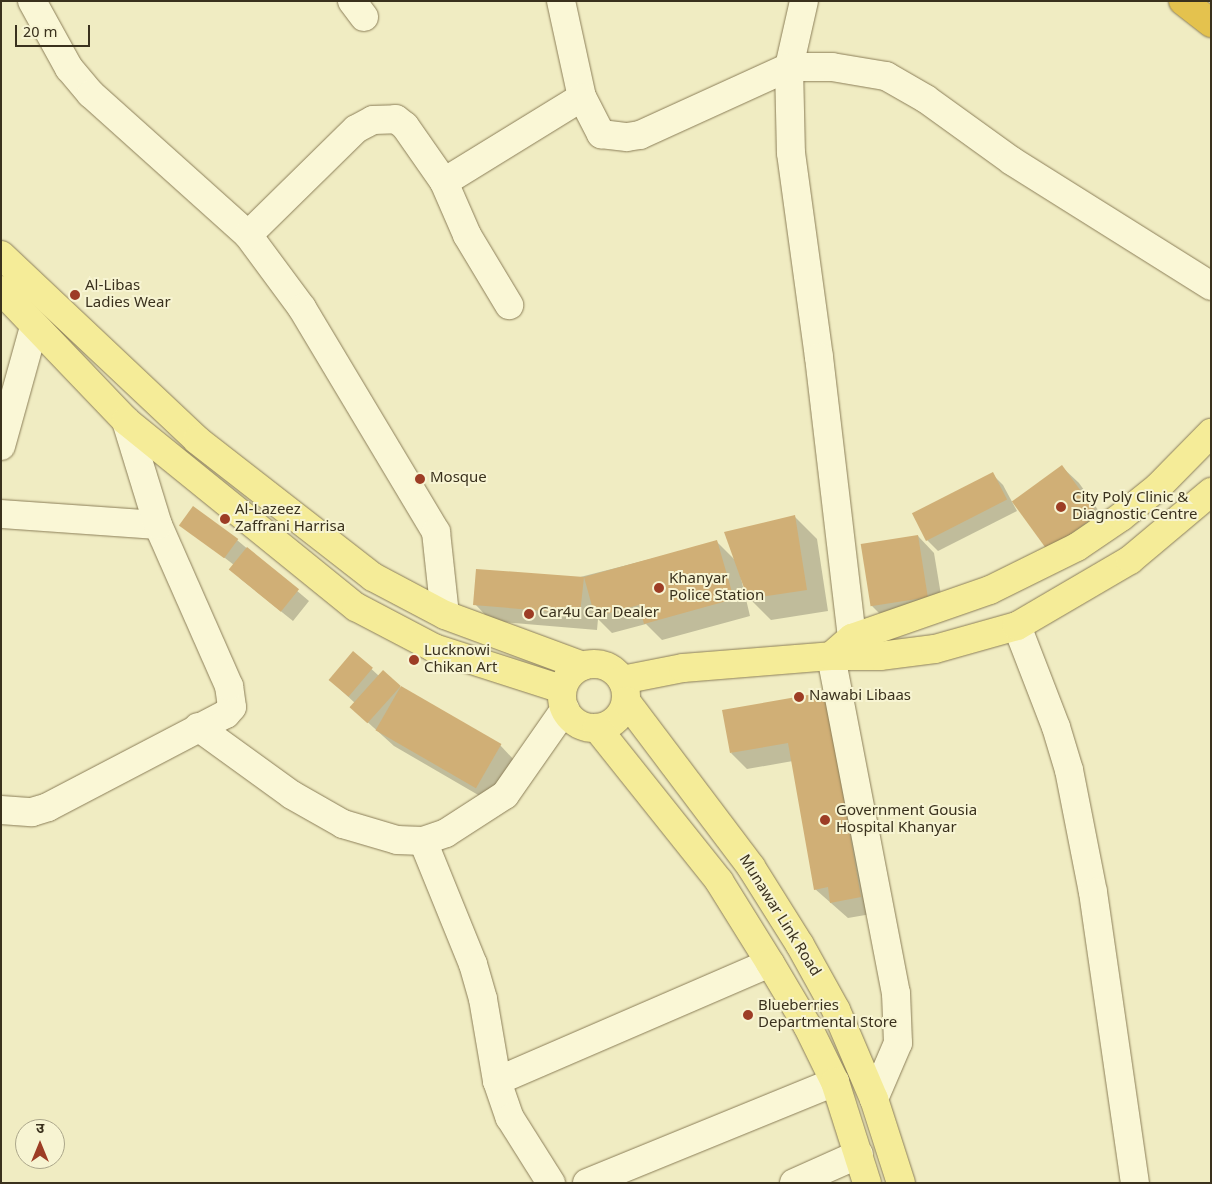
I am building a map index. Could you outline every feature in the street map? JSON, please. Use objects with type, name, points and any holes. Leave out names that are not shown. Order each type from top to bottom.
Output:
[{"type":"highway","points":[[1183,1],[1211,23]]},
{"type":"main road","points":[[1,255],[197,440],[373,577],[445,615],[583,666],[601,664],[624,691]]},
{"type":"main road","points":[[1,290],[34,327],[126,421],[356,607],[434,648],[564,699],[578,723],[597,728],[719,881],[808,1027],[835,1082],[867,1183]]},
{"type":"main road","points":[[831,656],[852,638],[990,590],[1077,548],[1121,518],[1158,487],[1211,433]]},
{"type":"main road","points":[[624,691],[683,668],[831,656],[880,656],[935,649],[1017,626],[1130,560],[1211,492]]},
{"type":"main road","points":[[564,699],[567,679],[583,666]]},
{"type":"main road","points":[[597,728],[615,720],[624,691]]},
{"type":"main road","name":"Munawar Link Road","points":[[624,691],[751,867],[800,945],[836,1010],[874,1099],[901,1183]]},
{"type":"street","points":[[32,1],[69,68],[91,94],[248,235],[302,308],[436,532],[445,615]]},
{"type":"street","points":[[560,1],[582,97],[601,134],[627,137],[640,135],[788,67],[832,67],[886,76],[926,99],[1012,161],[1211,286]]},
{"type":"street","points":[[804,1],[788,67],[791,153],[819,357],[852,638]]},
{"type":"street","points":[[444,182],[582,97]]},
{"type":"street","points":[[248,235],[356,130],[373,120],[396,119],[405,126],[444,182],[467,235],[509,305]]},
{"type":"street","points":[[1,446],[34,327]]},
{"type":"street","points":[[1,810],[32,812],[48,808],[198,727],[226,714],[232,707],[232,698],[158,524],[126,421]]},
{"type":"street","points":[[1,514],[158,524]]},
{"type":"street","points":[[1017,626],[1056,728],[1069,770],[1096,910],[1135,1183]]},
{"type":"street","points":[[831,656],[896,993],[898,1043],[874,1099]]},
{"type":"street","points":[[198,727],[292,795],[343,824],[397,840],[423,841],[453,829],[505,795],[564,699]]},
{"type":"street","points":[[423,841],[473,964],[483,999],[497,1081],[510,1118],[551,1183]]},
{"type":"street","points":[[497,1081],[770,963]]},
{"type":"street","points":[[587,1183],[835,1082]]},
{"type":"street","points":[[794,1183],[858,1154]]},
{"type":"building","points":[[1062,465],[1098,514],[1048,551],[1012,501]]},
{"type":"building","points":[[993,472],[1007,500],[926,541],[912,513]]},
{"type":"building","points":[[193,506],[238,539],[224,558],[179,525]]},
{"type":"building","points":[[795,515],[807,590],[748,599],[724,532]]},
{"type":"building","points":[[918,535],[928,597],[871,606],[861,544]]},
{"type":"building","name":"Khanyar Police Station","points":[[717,540],[734,599],[644,624],[639,605],[595,617],[584,577]]},
{"type":"building","points":[[247,547],[299,589],[281,612],[229,570]]},
{"type":"building","points":[[476,569],[584,577],[580,614],[473,605]]},
{"type":"building","points":[[353,651],[373,668],[348,697],[329,680]]},
{"type":"building","points":[[383,670],[401,686],[367,723],[350,707]]},
{"type":"building","points":[[401,686],[501,744],[476,788],[376,730]]},
{"type":"building","name":"Government Gousia Hospital Khanyar","points":[[825,692],[861,897],[830,903],[828,887],[814,890],[788,743],[730,753],[722,710]]},
{"type":"place","name":"Al-Libas Ladies Wear","points":[[75,295]]},
{"type":"place","name":"Mosque","points":[[420,479]]},
{"type":"place","name":"City Poly Clinic & Diagnostic Centre","points":[[1061,507]]},
{"type":"place","name":"Al-Lazeez Zaffrani Harrisa","points":[[225,519]]},
{"type":"place","name":"Khanyar Police Station","points":[[659,588]]},
{"type":"place","name":"Car4u Car Dealer","points":[[529,614]]},
{"type":"place","name":"Lucknowi Chikan Art","points":[[414,660]]},
{"type":"place","name":"Nawabi Libaas","points":[[799,697]]},
{"type":"place","name":"Government Gousia Hospital Khanyar","points":[[825,820]]},
{"type":"place","name":"Blueberries Departmental Store","points":[[748,1015]]}]
